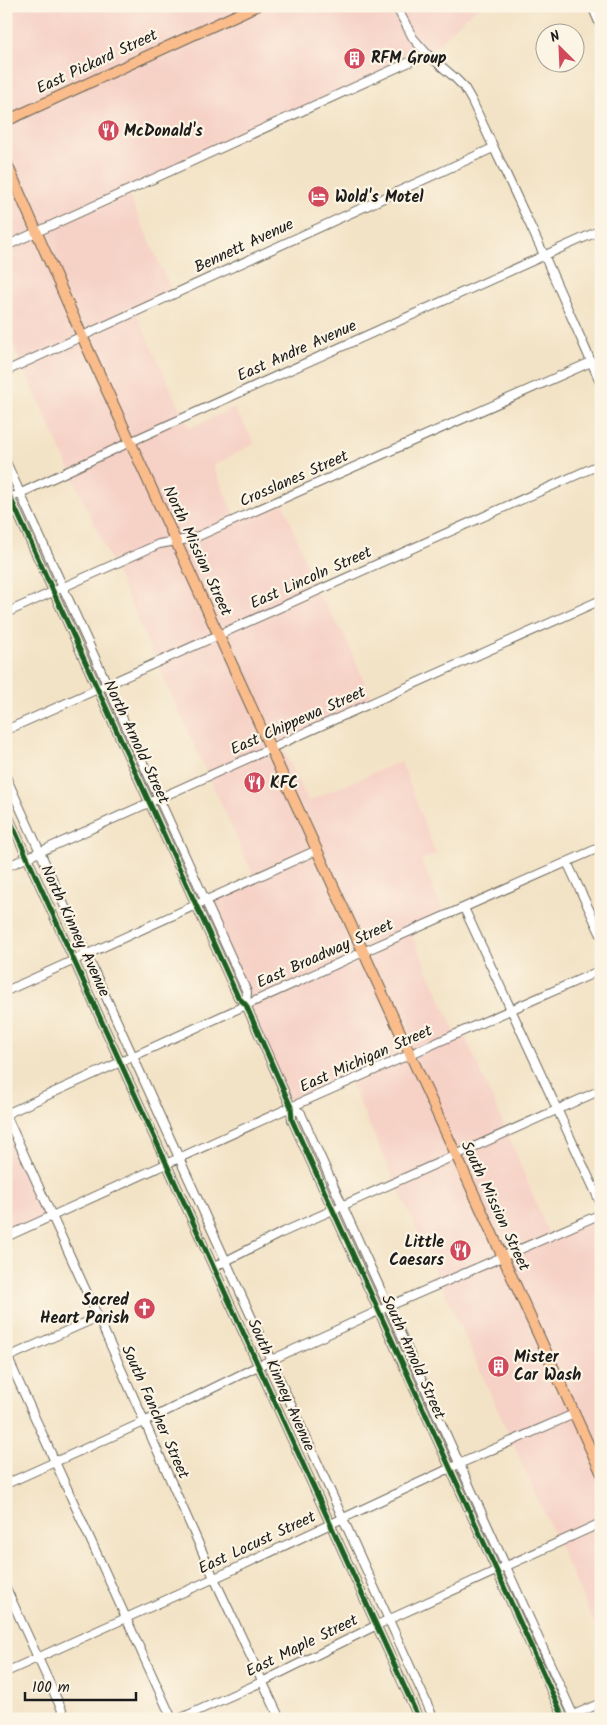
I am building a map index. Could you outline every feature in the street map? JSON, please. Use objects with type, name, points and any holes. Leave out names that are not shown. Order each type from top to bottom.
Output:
[{"type":"main road","name":"East Pickard Street","points":[[6,121],[256,6]]},
{"type":"main road","name":"North Mission Street","points":[[6,162],[82,336],[363,952]]},
{"type":"main road","name":"South Mission Street","points":[[363,952],[601,1472]]},
{"type":"street","points":[[396,6],[413,38],[427,54],[464,87],[472,101],[544,255],[601,384]]},
{"type":"street","points":[[592,6],[601,27]]},
{"type":"street","points":[[6,246],[427,54]]},
{"type":"street","name":"Bennett Avenue","points":[[6,371],[493,148]]},
{"type":"street","name":"East Andre Avenue","points":[[8,499],[130,442],[601,230]]},
{"type":"street","name":"Crosslanes Street","points":[[6,612],[159,544],[194,538],[591,362]]},
{"type":"street","name":"North Arnold Street","points":[[6,462],[246,992],[246,1005]]},
{"type":"street","name":"East Lincoln Street","points":[[6,730],[601,464]]},
{"type":"street","name":"North Arnold Street","points":[[6,488],[8,499],[54,591],[238,997],[246,1005]]},
{"type":"street","name":"East Chippewa Street","points":[[6,866],[601,600]]},
{"type":"street","name":"South Kinney Avenue","points":[[6,777],[434,1719]]},
{"type":"street","name":"North Kinney Avenue","points":[[6,811],[121,1062]]},
{"type":"street","name":"East Broadway Street","points":[[6,1115],[363,952],[601,847]]},
{"type":"street","points":[[6,991],[317,850]]},
{"type":"street","points":[[567,862],[601,935]]},
{"type":"street","points":[[464,908],[601,1204]]},
{"type":"street","name":"East Michigan Street","points":[[6,1237],[409,1054],[601,970]]},
{"type":"street","name":"South Arnold Street","points":[[246,1005],[291,1107],[292,1120],[496,1570],[569,1718]]},
{"type":"street","name":"South Kinney Avenue","points":[[121,1062],[419,1719]]},
{"type":"street","points":[[214,1267],[279,1234],[601,1090]]},
{"type":"street","name":"South Arnold Street","points":[[291,1107],[301,1113],[505,1565],[569,1718]]},
{"type":"street","name":"South Fancher Street","points":[[6,1115],[214,1578],[264,1681],[280,1719]]},
{"type":"street","points":[[6,1484],[144,1422],[258,1366],[388,1307],[601,1214]]},
{"type":"street","points":[[98,1317],[7,1357],[172,1719]]},
{"type":"street","name":"East Locust Street","points":[[6,1672],[330,1525],[450,1468],[574,1414]]},
{"type":"street","name":"East Maple Street","points":[[179,1719],[264,1681],[505,1565],[601,1522]]},
{"type":"street","points":[[6,1588],[66,1719]]},
{"type":"street","points":[[569,1718],[601,1703]]},
{"type":"shaded area","points":[[6,6],[484,6],[473,11],[427,54],[127,191],[173,294],[135,311],[189,428],[234,408],[255,443],[213,466],[236,519],[282,499],[316,591],[345,636],[373,702],[281,744],[308,801],[401,761],[436,854],[421,860],[445,916],[410,931],[456,1034],[463,1031],[550,1237],[593,1217],[601,1235],[601,1639],[350,1082],[291,1107],[246,1005],[205,900],[254,877],[6,329]]},
{"type":"shaded area","points":[[6,1115],[51,1216],[6,1236]]},
{"type":"cycle path","points":[[6,488],[238,997],[246,1005],[291,1107],[292,1120],[564,1719]]},
{"type":"cycle path","points":[[6,811],[419,1719]]},
{"type":"place","name":"RFM Group","points":[[355,58]]},
{"type":"place","name":"McDonald's","points":[[108,131]]},
{"type":"place","name":"Wold's Motel","points":[[319,197]]},
{"type":"place","name":"KFC","points":[[254,783]]},
{"type":"place","name":"Little Caesars","points":[[460,1251]]},
{"type":"place","name":"Sacred Heart Parish","points":[[145,1309]]},
{"type":"place","name":"Mister Car Wash","points":[[498,1366]]}]
